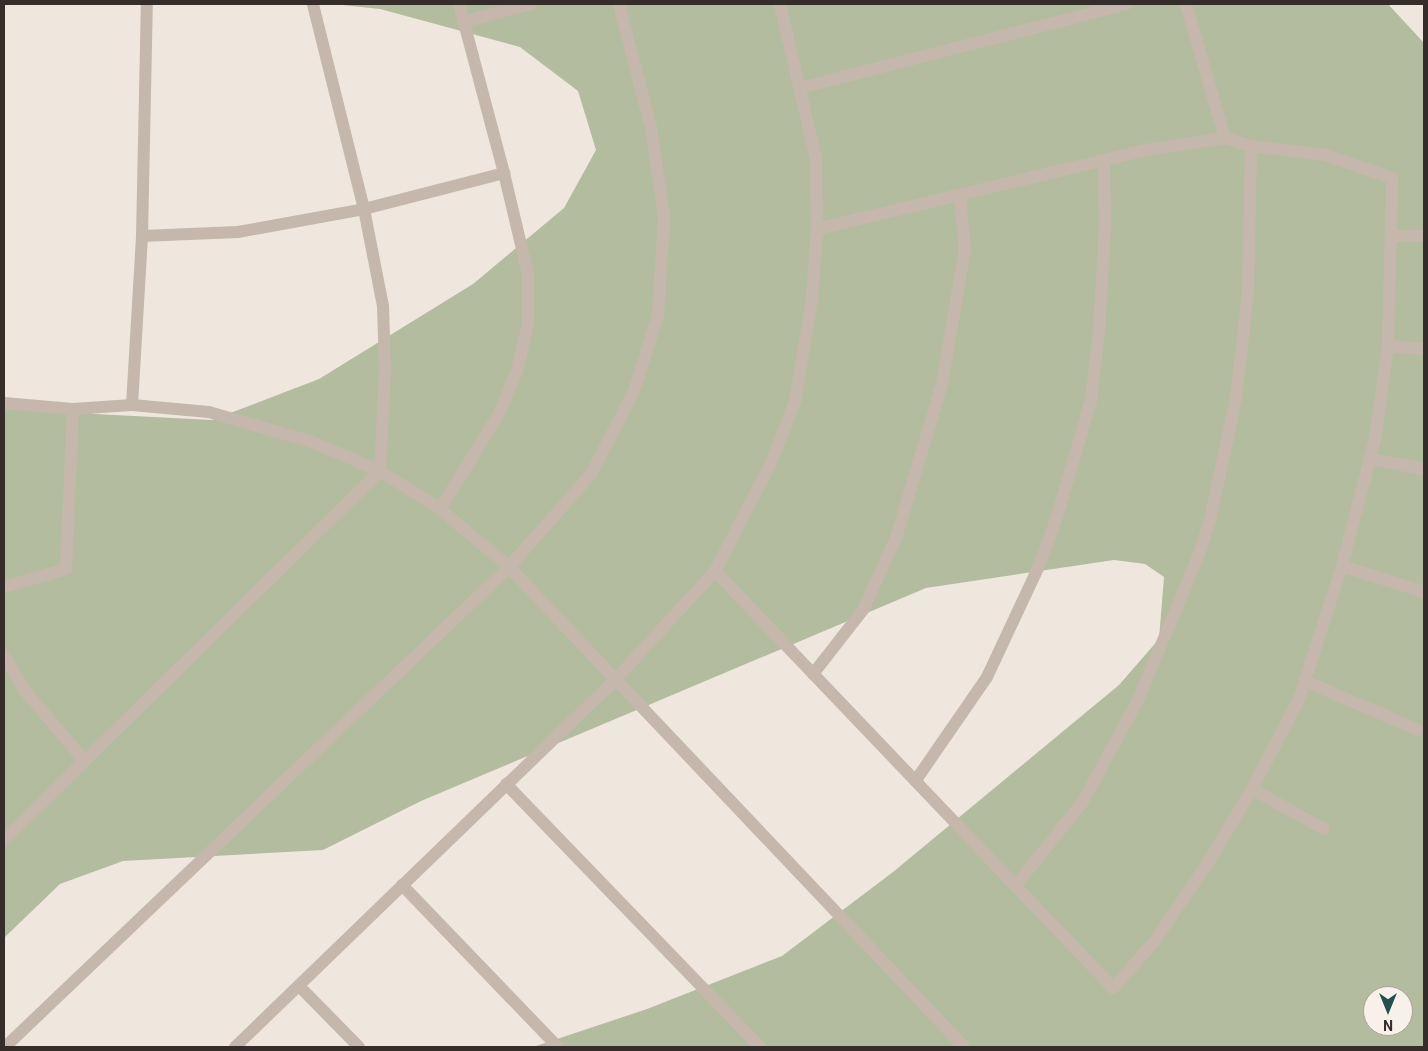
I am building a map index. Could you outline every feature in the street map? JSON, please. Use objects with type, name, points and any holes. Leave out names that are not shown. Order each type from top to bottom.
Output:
[{"type":"street","points":[[132,405],[142,236],[147,4]]},
{"type":"street","points":[[4,840],[83,759],[380,471],[385,368],[383,306],[364,209],[313,4]]},
{"type":"street","points":[[440,509],[499,414],[517,371],[528,323],[528,274],[504,173],[458,4]]},
{"type":"street","points":[[463,22],[531,4]]},
{"type":"street","points":[[5,1047],[508,567],[591,474],[634,391],[658,314],[664,216],[651,128],[619,4]]},
{"type":"street","points":[[235,1047],[300,987],[402,885],[614,681],[715,571],[771,463],[795,401],[812,299],[817,229],[816,159],[780,4]]},
{"type":"street","points":[[800,88],[1126,4]]},
{"type":"street","points":[[1186,4],[1225,138]]},
{"type":"street","points":[[715,571],[1113,988],[1154,942],[1209,862],[1252,790],[1299,700],[1342,566],[1370,458],[1388,346],[1392,178],[1326,155],[1251,146],[1225,138],[1146,150],[1104,162],[817,229]]},
{"type":"street","points":[[1016,885],[1082,803],[1137,702],[1203,543],[1236,398],[1248,292],[1251,146]]},
{"type":"street","points":[[916,780],[988,677],[1038,568],[1057,517],[1091,400],[1104,243],[1104,162]]},
{"type":"street","points":[[142,236],[238,232],[364,209],[504,173]]},
{"type":"street","points":[[814,674],[863,610],[896,538],[942,384],[965,250],[960,196]]},
{"type":"street","points":[[1391,236],[1424,236]]},
{"type":"street","points":[[1388,346],[1424,349]]},
{"type":"street","points":[[4,402],[73,409],[132,405],[209,412],[312,442],[380,471],[440,509],[508,567],[614,681],[964,1047]]},
{"type":"street","points":[[4,588],[66,569],[73,409]]},
{"type":"street","points":[[1370,458],[1424,469]]},
{"type":"street","points":[[1342,566],[1424,592]]},
{"type":"street","points":[[4,655],[25,691],[83,759]]},
{"type":"street","points":[[1305,681],[1418,730]]},
{"type":"street","points":[[506,784],[760,1047]]},
{"type":"street","points":[[1252,790],[1324,829]]},
{"type":"street","points":[[402,885],[558,1047]]},
{"type":"street","points":[[300,987],[359,1047]]},
{"type":"green space","points":[[333,4],[1388,4],[1424,43],[1424,1047],[533,1047],[647,1009],[782,956],[893,872],[1119,685],[1159,639],[1164,577],[1145,564],[1114,560],[926,588],[421,801],[323,850],[123,861],[60,884],[4,938],[4,398],[95,414],[212,420],[319,379],[473,284],[564,208],[596,150],[578,91],[520,47],[380,9]]}]
